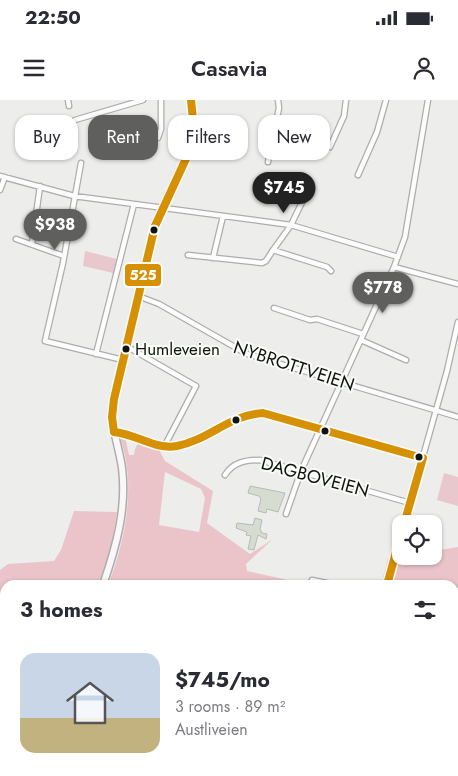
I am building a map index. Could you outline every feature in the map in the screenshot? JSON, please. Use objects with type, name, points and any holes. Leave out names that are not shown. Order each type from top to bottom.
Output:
[{"type":"main road","points":[[190,100],[192,115]]},
{"type":"main road","points":[[105,580],[116,545],[123,512],[122,466],[114,432],[112,407],[155,226],[161,208],[186,160]]},
{"type":"street","points":[[68,100],[69,106]]},
{"type":"street","points":[[78,119],[143,100]]},
{"type":"street","points":[[158,138],[161,129],[161,100]]},
{"type":"street","points":[[268,162],[279,108],[278,100]]},
{"type":"street","points":[[330,147],[344,116],[346,100]]},
{"type":"street","points":[[358,176],[377,132],[386,100]]},
{"type":"street","points":[[286,514],[301,471],[394,267],[405,237],[428,100]]},
{"type":"street","points":[[81,163],[64,256],[45,341],[123,360]]},
{"type":"street","points":[[0,190],[3,177],[74,196],[291,225],[398,257]]},
{"type":"street","points":[[32,244],[40,186]]},
{"type":"street","points":[[188,255],[262,263],[266,261],[291,225],[305,196]]},
{"type":"street","points":[[96,354],[134,204]]},
{"type":"street","points":[[213,258],[223,216]]},
{"type":"street","points":[[16,240],[64,256]]},
{"type":"street","points":[[273,250],[327,267],[332,271]]},
{"type":"street","points":[[394,267],[458,284]]},
{"type":"street","name":"NYBROTTVEIEN","points":[[138,296],[159,304],[239,351],[458,417]]},
{"type":"street","points":[[274,308],[363,334]]},
{"type":"street","points":[[407,515],[437,410],[458,322]]},
{"type":"street","points":[[360,340],[406,360]]},
{"type":"street","points":[[126,346],[196,386],[164,447]]},
{"type":"street","points":[[114,432],[164,447],[188,443],[234,418],[250,413],[267,414],[423,458]]},
{"type":"street","name":"DAGBOVEIEN","points":[[225,475],[234,465],[250,460],[276,464],[410,503]]},
{"type":"street","points":[[388,580],[392,565]]},
{"type":"shaded area","points":[[85,251],[117,259],[113,273],[83,266]]},
{"type":"shaded area","points":[[119,435],[125,437],[129,455],[134,455],[139,442],[158,448],[165,461],[213,491],[207,523],[250,554],[273,539],[246,564],[247,571],[288,580],[110,580],[124,530],[128,491],[127,472]],"holes":[[[165,472],[201,489],[205,498],[199,532],[159,525]]]},
{"type":"shaded area","points":[[444,473],[458,477],[458,506],[437,500]]},
{"type":"shaded area","points":[[74,511],[117,512],[112,544],[101,580],[0,580],[0,570],[8,564],[54,561],[61,550]]},
{"type":"shaded area","points":[[458,547],[458,580],[382,580],[388,558],[392,557],[392,565],[442,565],[442,550]]},
{"type":"building","points":[[250,486],[285,493],[278,512],[267,509],[266,513],[258,511],[261,499],[259,496],[248,493]]},
{"type":"building","points":[[255,518],[262,520],[260,529],[262,533],[267,534],[266,539],[258,535],[254,550],[248,549],[251,536],[246,535],[247,532],[236,528],[237,523],[253,525]]},
{"type":"transit line","name":"525","points":[[191,100],[194,129],[190,150],[155,226],[114,399],[112,417],[114,432],[161,446],[177,446],[199,439],[240,418],[263,413],[423,458],[407,515]]},
{"type":"transit line","name":"525","points":[[388,580],[392,565]]},
{"type":"place","name":"Humleveien","points":[[126,349]]}]
